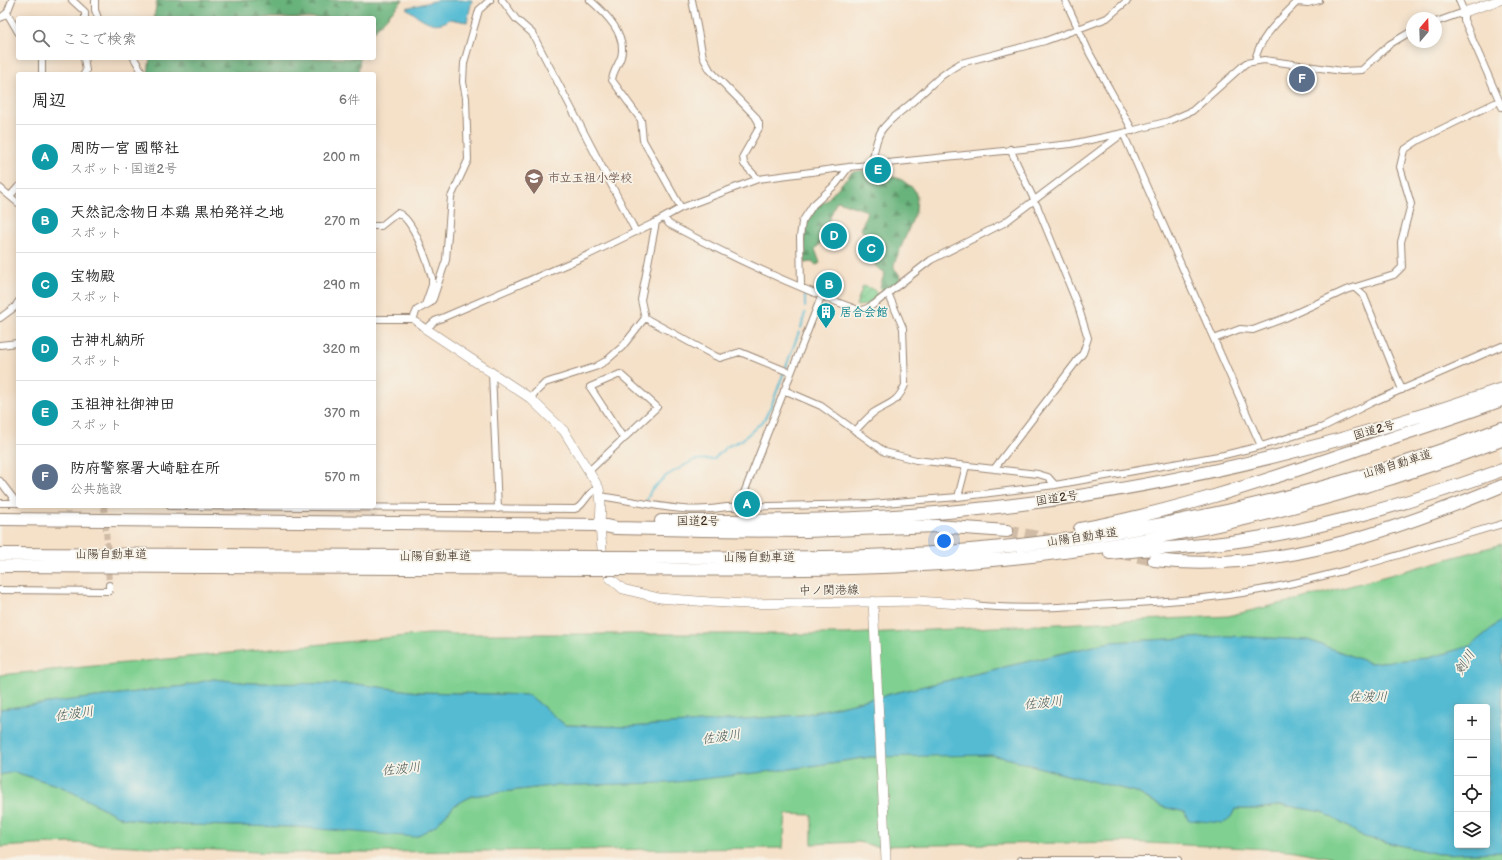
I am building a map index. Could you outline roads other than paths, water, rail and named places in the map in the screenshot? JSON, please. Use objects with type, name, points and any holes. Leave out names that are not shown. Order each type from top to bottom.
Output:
[{"type":"highway","name":"国道2号","points":[[600,525],[616,521],[836,520],[933,513],[1028,503],[1192,475],[1280,456],[1362,434],[1502,389]]},
{"type":"highway","points":[[958,551],[1096,526],[1195,502],[1267,481],[1443,422],[1502,400]]},
{"type":"highway","name":"山陽自動車道","points":[[1459,450],[1502,428]]},
{"type":"highway","name":"山陽自動車道","points":[[0,554],[591,563],[621,569],[850,568],[943,564],[1103,547],[1232,522],[1353,485],[1407,462],[1502,440]]},
{"type":"highway","points":[[1029,556],[1057,558],[1251,540],[1322,525],[1502,470]]},
{"type":"highway","name":"山陽自動車道","points":[[0,566],[591,563],[621,557],[787,557],[958,551],[1065,539],[1156,526],[1353,485]]},
{"type":"highway","points":[[1154,560],[1214,564],[1242,562],[1302,552],[1402,524],[1502,486]]},
{"type":"highway","name":"国道2号","points":[[0,519],[600,525],[616,528],[798,531],[936,526],[1007,531]]},
{"type":"main road","points":[[1464,12],[1500,0]]},
{"type":"main road","points":[[426,329],[530,398],[564,431],[589,471],[599,492]]},
{"type":"main road","name":"中ノ関港線","points":[[599,492],[603,561],[610,578],[623,589],[638,594],[688,600],[747,604],[873,601],[886,858]]},
{"type":"main road","points":[[873,601],[974,605]]},
{"type":"street","points":[[0,18],[7,13],[12,0]]},
{"type":"street","points":[[72,0],[85,12],[84,16]]},
{"type":"street","points":[[95,0],[95,10],[97,16]]},
{"type":"street","points":[[413,319],[417,310],[433,299],[446,260],[452,196],[468,160],[466,98],[463,82],[464,63],[479,10],[490,0]]},
{"type":"street","points":[[502,0],[516,19],[532,32],[636,232]]},
{"type":"street","points":[[590,0],[611,20],[618,32],[622,49],[620,59],[612,72],[612,80],[641,120],[643,140],[681,208]]},
{"type":"street","points":[[692,0],[703,57],[710,70],[755,116],[759,123],[759,128],[743,156],[744,164],[758,178]]},
{"type":"street","points":[[1065,0],[1078,29],[1133,131]]},
{"type":"street","points":[[872,164],[880,132],[936,78],[948,70],[961,63],[1019,48],[1078,29],[1106,18],[1128,0]]},
{"type":"street","points":[[1255,60],[1256,51],[1269,32],[1297,2],[1308,3],[1319,0]]},
{"type":"street","points":[[1459,0],[1464,12],[1464,20],[1502,107]]},
{"type":"street","points":[[1442,20],[1464,12]]},
{"type":"street","points":[[7,13],[16,29]]},
{"type":"street","points":[[376,320],[413,319],[426,329],[435,321],[588,255],[664,218],[681,208],[758,178],[872,164],[1070,144],[1133,131],[1169,121],[1192,111],[1240,68],[1255,60],[1352,72],[1362,70],[1390,44],[1406,35]]},
{"type":"street","points":[[42,60],[42,72]]},
{"type":"street","points":[[84,60],[84,72]]},
{"type":"street","points":[[135,60],[142,72]]},
{"type":"street","points":[[1214,340],[1240,329],[1253,330],[1355,288],[1394,275],[1402,267],[1401,242],[1411,204],[1400,167],[1404,150],[1419,140],[1499,101]]},
{"type":"street","points":[[664,218],[669,224],[714,247],[801,286],[821,297],[861,311],[873,305],[931,260],[1004,223],[1034,199],[1102,151],[1123,133]]},
{"type":"street","points":[[1123,133],[1261,446]]},
{"type":"street","points":[[994,469],[1083,353],[1088,338],[1063,265],[1034,199],[1010,150]]},
{"type":"street","points":[[801,286],[800,237],[802,222],[813,205],[836,184],[849,167]]},
{"type":"street","points":[[0,188],[16,201]]},
{"type":"street","points":[[10,196],[16,190]]},
{"type":"street","points":[[376,226],[382,226],[397,213],[402,214],[410,223],[432,278],[432,285],[425,305]]},
{"type":"street","points":[[530,398],[545,384],[595,367],[606,361],[622,347],[645,318],[642,300],[656,222]]},
{"type":"street","points":[[1355,288],[1364,296],[1402,390]]},
{"type":"street","points":[[855,431],[873,414],[894,402],[905,385],[903,328],[888,293]]},
{"type":"street","points":[[738,508],[821,297]]},
{"type":"street","points":[[0,318],[16,305]]},
{"type":"street","points":[[645,318],[720,358],[740,352],[791,373]]},
{"type":"street","points":[[0,345],[16,343]]},
{"type":"street","points":[[376,508],[575,509],[581,506],[590,492],[599,492],[676,510],[871,504],[958,497],[1055,485],[1151,469],[1261,446],[1323,427],[1373,402],[1502,346]]},
{"type":"street","points":[[492,373],[498,509]]},
{"type":"street","points":[[589,471],[624,439],[657,407],[620,374],[590,387],[624,439]]},
{"type":"street","points":[[784,390],[821,406],[885,452],[916,460],[1038,474],[1048,477],[1055,485]]},
{"type":"street","points":[[958,497],[966,466]]},
{"type":"street","points":[[0,481],[16,502]]},
{"type":"street","points":[[0,503],[16,503]]},
{"type":"street","points":[[974,605],[1000,608],[1194,600],[1259,590],[1372,562],[1502,524]]},
{"type":"street","points":[[0,590],[109,591],[110,585]]},
{"type":"street","points":[[1021,860],[1178,860]]},
{"type":"water","points":[[438,0],[472,0],[467,22],[450,19],[438,24],[433,23],[422,19],[406,8]]},
{"type":"water","points":[[1502,620],[1502,852],[1438,854],[1364,837],[1323,812],[1282,805],[1257,809],[1235,809],[1231,817],[1223,823],[1188,820],[1185,812],[1163,807],[1136,792],[992,755],[870,757],[791,769],[668,783],[550,786],[472,796],[455,805],[435,826],[415,837],[295,827],[182,825],[122,818],[60,786],[14,772],[0,775],[0,709],[184,686],[213,679],[250,683],[356,684],[418,692],[529,695],[565,725],[629,727],[802,715],[1110,642],[1228,636],[1308,640],[1370,663],[1428,658],[1470,646]]},
{"type":"waterway","points":[[805,293],[805,307]]},
{"type":"waterway","points":[[801,328],[805,313]]},
{"type":"waterway","points":[[647,500],[651,490],[666,476],[694,460],[714,459],[726,447],[742,440],[764,420],[772,404],[799,332]]},
{"type":"tunnel","points":[[104,508],[108,555]]},
{"type":"tunnel","points":[[1007,531],[1053,540]]},
{"type":"tunnel","points":[[1120,553],[1154,560]]},
{"type":"tunnel","points":[[108,564],[109,585]]},
{"type":"place","name":"防府警察署大崎駐在所","points":[[1302,79]]},
{"type":"place","name":"玉祖神社御神田","points":[[878,170]]},
{"type":"place","name":"市立玉祖小学校","points":[[534,195]]},
{"type":"place","name":"古神札納所","points":[[834,236]]},
{"type":"place","name":"宝物殿","points":[[871,249]]},
{"type":"place","name":"天然記念物日本鶏 黒柏発祥之地","points":[[829,285]]},
{"type":"place","name":"居合会館","points":[[826,329]]},
{"type":"place","name":"周防一宮 國幣社","points":[[747,504]]},
{"type":"water label","name":"剣川","points":[[1464,662]]},
{"type":"water label","name":"佐波川","points":[[1368,696]]},
{"type":"water label","name":"佐波川","points":[[1043,702]]},
{"type":"water label","name":"佐波川","points":[[74,713]]},
{"type":"water label","name":"佐波川","points":[[721,736]]},
{"type":"water label","name":"佐波川","points":[[401,768]]}]
